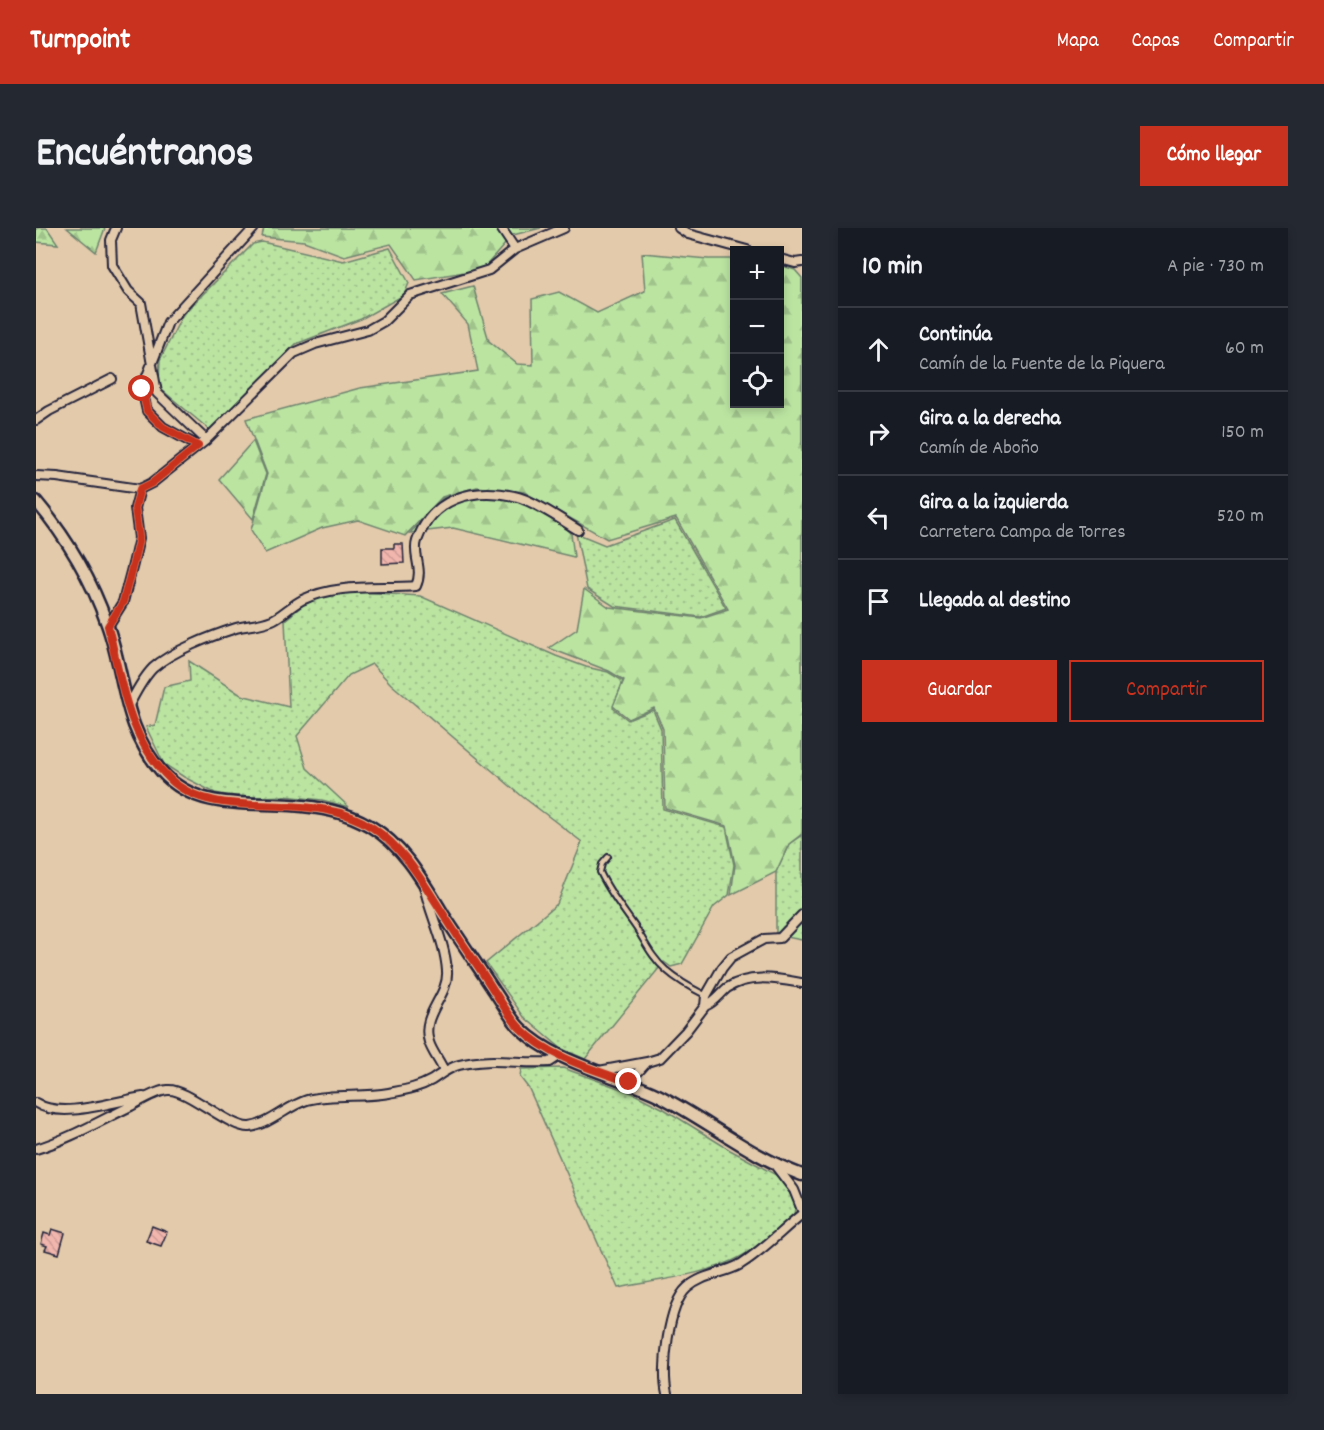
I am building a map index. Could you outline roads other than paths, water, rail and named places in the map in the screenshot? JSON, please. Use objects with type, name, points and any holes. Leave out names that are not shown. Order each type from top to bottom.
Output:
[{"type":"street","points":[[116,228],[111,240],[112,265],[128,291],[141,303],[154,382],[158,393],[206,440]]},
{"type":"street","points":[[198,446],[163,427],[147,411],[142,389],[168,322],[254,228]]},
{"type":"street","points":[[501,228],[515,249]]},
{"type":"street","points":[[36,476],[140,489],[152,483],[206,440],[294,353],[315,344],[368,330],[384,321],[410,295],[489,270],[515,249],[564,228]]},
{"type":"street","points":[[679,228],[688,234],[732,246]]},
{"type":"street","points":[[784,260],[802,262]]},
{"type":"street","points":[[36,420],[112,379]]},
{"type":"street","points":[[108,626],[123,602],[133,564],[139,538],[135,508],[140,489]]},
{"type":"street","points":[[127,708],[153,668],[187,648],[236,628],[274,620],[303,600],[332,591],[363,587],[416,586],[420,577],[416,544],[423,526],[445,503],[464,494],[515,496],[579,530]]},
{"type":"street","points":[[36,501],[69,542],[90,580],[108,626],[127,708],[144,747],[172,782],[199,796],[231,803],[321,808],[345,813],[371,826],[392,841],[422,879],[520,1028],[559,1056],[629,1082],[683,1109],[775,1165],[802,1175]]},
{"type":"street","points":[[422,879],[427,902],[441,939],[447,969],[444,989],[429,1017],[428,1029],[429,1041],[444,1071]]},
{"type":"street","points":[[705,1006],[706,996],[731,957],[764,939],[780,938],[802,915]]},
{"type":"street","points":[[599,1071],[660,1058],[686,1031],[705,1006],[714,1002],[726,989],[740,982],[775,979],[802,983]]},
{"type":"street","points":[[36,1149],[57,1143],[150,1096],[170,1089],[248,1128],[264,1123],[305,1101],[325,1097],[373,1096],[413,1088],[459,1065],[485,1060],[550,1062],[559,1056]]},
{"type":"street","points":[[629,1082],[647,1062]]},
{"type":"street","points":[[36,1102],[53,1109],[66,1109],[96,1107],[150,1096]]},
{"type":"street","points":[[667,1394],[664,1358],[669,1329],[685,1289],[702,1278],[740,1265],[802,1212],[794,1190],[775,1165]]},
{"type":"lane","points":[[608,857],[602,864],[600,872],[602,878],[651,953],[664,969],[706,996]]}]
